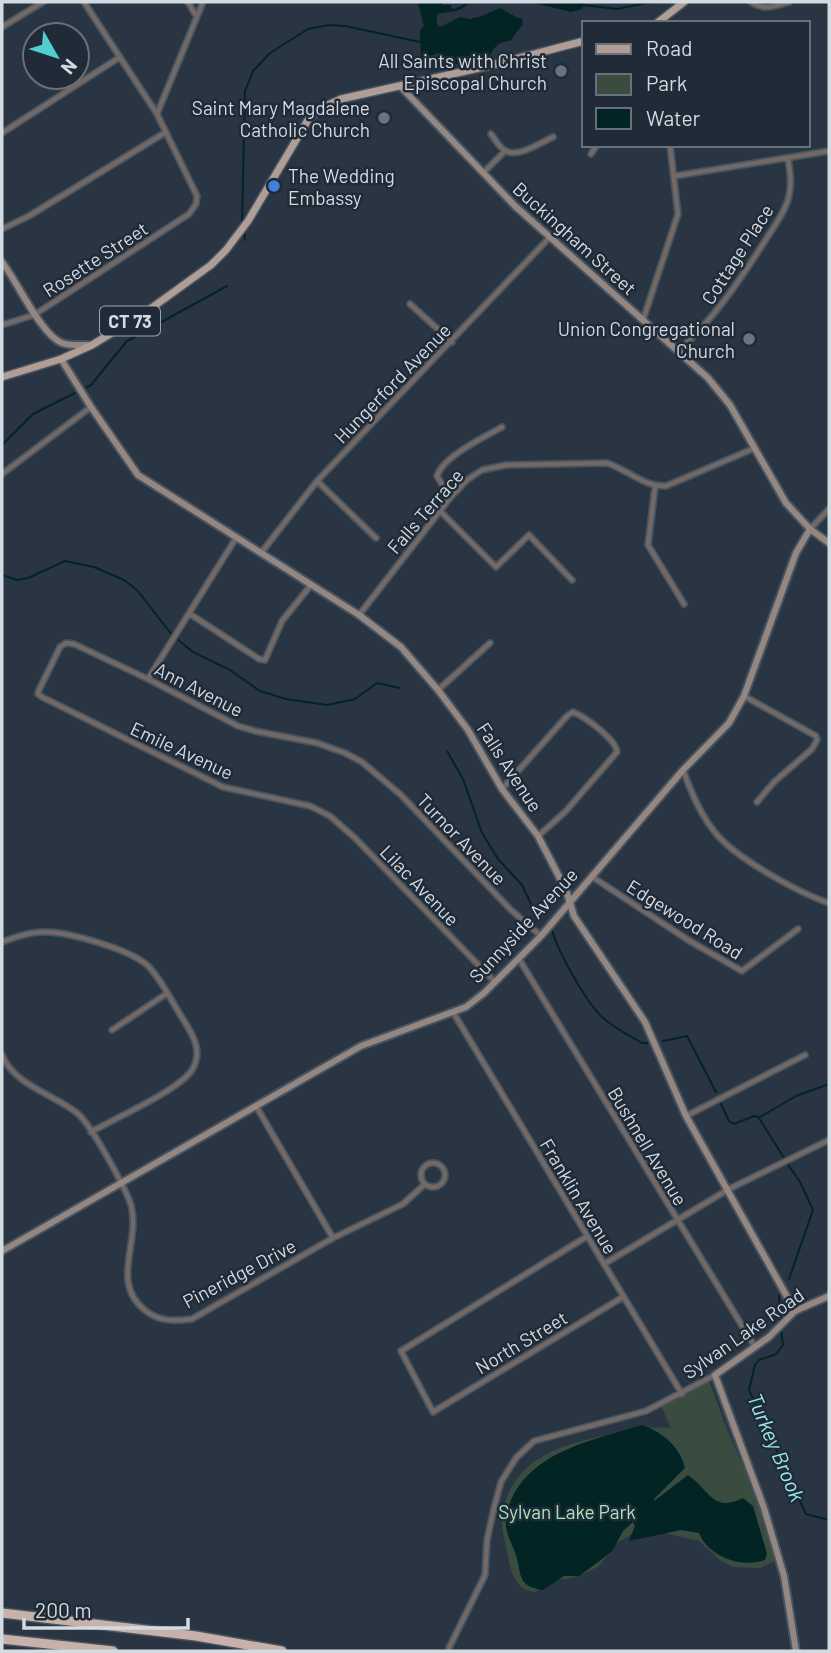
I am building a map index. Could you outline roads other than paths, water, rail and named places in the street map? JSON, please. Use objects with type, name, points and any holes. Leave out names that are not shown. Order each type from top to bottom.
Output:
[{"type":"highway","points":[[2,1613],[196,1636],[282,1651]]},
{"type":"highway","points":[[2,1639],[113,1651]]},
{"type":"main road","points":[[660,21],[684,2]]},
{"type":"main road","name":"CT 73","points":[[2,377],[61,359],[92,345],[146,312],[211,265],[248,221],[303,129],[319,109],[341,99],[582,42]]},
{"type":"main road","name":"Buckingham Street","points":[[400,86],[482,173],[708,377],[730,405],[786,503],[810,529],[829,543]]},
{"type":"main road","points":[[2,262],[34,315],[55,339],[63,344],[92,345]]},
{"type":"main road","name":"Falls Avenue","points":[[61,359],[135,472],[359,615],[401,647],[438,690],[468,730],[502,789],[538,836],[574,916],[645,1023],[686,1116],[795,1311]]},
{"type":"main road","name":"Sunnyside Avenue","points":[[2,1251],[361,1046],[466,1007],[495,982],[541,936],[683,770],[729,723],[744,696],[796,554],[810,529]]},
{"type":"main road","name":"Sylvan Lake Road","points":[[715,1375],[782,1326],[795,1311],[829,1296]]},
{"type":"main road","points":[[715,1375],[764,1508],[784,1576],[796,1651]]},
{"type":"street","points":[[2,27],[43,2]]},
{"type":"street","points":[[2,229],[29,216],[166,132],[84,2]]},
{"type":"street","points":[[188,2],[196,15]]},
{"type":"street","points":[[157,114],[203,2]]},
{"type":"street","points":[[751,2],[768,8],[789,2]]},
{"type":"street","points":[[2,133],[120,57]]},
{"type":"street","name":"Rosette Street","points":[[2,325],[34,315],[188,214],[196,204],[197,196],[166,132]]},
{"type":"street","points":[[491,134],[505,151],[517,152],[553,137]]},
{"type":"street","points":[[591,153],[596,147]]},
{"type":"street","points":[[643,320],[678,214],[670,147]]},
{"type":"street","points":[[482,173],[505,151]]},
{"type":"street","points":[[675,176],[829,151]]},
{"type":"street","name":"Cottage Place","points":[[678,351],[710,321],[738,283],[781,215],[789,198],[792,180],[788,158]]},
{"type":"street","name":"Hungerford Avenue","points":[[261,552],[317,481],[550,237]]},
{"type":"street","points":[[410,304],[452,342]]},
{"type":"street","points":[[2,474],[89,404]]},
{"type":"street","points":[[450,498],[437,476],[441,466],[462,450],[502,427]]},
{"type":"street","points":[[684,604],[648,545],[655,486],[666,486],[755,448]]},
{"type":"street","name":"Falls Terrace","points":[[359,615],[450,498],[467,480],[482,470],[506,465],[607,463],[655,486]]},
{"type":"street","points":[[317,481],[376,538]]},
{"type":"street","points":[[810,529],[829,509]]},
{"type":"street","points":[[440,511],[496,567],[529,535],[572,580]]},
{"type":"street","points":[[148,679],[236,538]]},
{"type":"street","points":[[190,614],[259,659],[265,660],[282,621],[310,585]]},
{"type":"street","name":"Ann Avenue","points":[[38,694],[60,647],[66,643],[74,644],[237,726],[317,743],[362,762]]},
{"type":"street","points":[[438,690],[490,643]]},
{"type":"street","name":"Emile Avenue","points":[[38,694],[93,724],[223,787],[310,806],[322,812]]},
{"type":"street","points":[[744,696],[806,729],[816,736],[817,740],[812,749],[774,782],[757,802]]},
{"type":"street","points":[[502,789],[566,716],[573,712],[590,722],[618,748],[565,812],[538,836]]},
{"type":"street","name":"Turnor Avenue","points":[[362,762],[401,795],[512,911],[541,936]]},
{"type":"street","points":[[683,770],[697,806],[720,838],[796,890],[829,903]]},
{"type":"street","name":"Lilac Avenue","points":[[322,812],[355,838],[495,982]]},
{"type":"street","name":"Edgewood Road","points":[[590,876],[688,940],[742,971],[798,929]]},
{"type":"street","points":[[2,942],[29,933],[46,932],[122,950],[137,957],[148,967],[192,1034],[197,1054],[195,1064],[184,1080],[91,1132]]},
{"type":"street","name":"Bushnell Avenue","points":[[519,959],[755,1347]]},
{"type":"street","points":[[111,1030],[166,994]]},
{"type":"street","name":"Franklin Avenue","points":[[453,1012],[682,1394]]},
{"type":"street","name":"Pineridge Drive","points":[[2,1055],[5,1063],[16,1075],[79,1115],[91,1132],[131,1205],[133,1222],[126,1276],[131,1294],[141,1307],[154,1317],[173,1321],[192,1318],[332,1238],[403,1204],[425,1184]]},
{"type":"street","points":[[686,1116],[805,1055]]},
{"type":"street","points":[[256,1106],[332,1238]]},
{"type":"street","points":[[604,1264],[729,1189],[829,1140]]},
{"type":"street","name":"Pineridge Drive","points":[[434,1163],[441,1166],[445,1177],[441,1183],[431,1187],[425,1184],[421,1177],[424,1167],[434,1163]]},
{"type":"street","name":"North Street","points":[[586,1237],[401,1350],[433,1412],[623,1297]]},
{"type":"street","name":"Sylvan Lake Road","points":[[449,1648],[485,1575],[487,1540],[494,1508],[501,1482],[516,1458],[534,1441],[646,1411],[715,1375]]},
{"type":"water","points":[[418,2],[444,2],[442,5],[452,5],[451,8],[454,9],[470,2],[459,10],[437,14],[437,24],[440,27],[460,17],[470,19],[500,8],[522,18],[523,24],[510,41],[497,45],[489,57],[452,65],[439,53],[421,63],[420,30],[424,26]]},
{"type":"water","points":[[530,2],[584,2],[582,9],[571,12]]},
{"type":"water","name":"Sylvan Lake Park","points":[[642,1425],[669,1441],[679,1453],[685,1468],[654,1501],[688,1475],[718,1501],[733,1502],[743,1498],[753,1506],[767,1554],[765,1560],[746,1563],[726,1559],[710,1548],[699,1533],[681,1530],[629,1541],[635,1526],[633,1522],[623,1531],[613,1550],[579,1576],[564,1576],[543,1590],[528,1585],[521,1578],[506,1526],[511,1500],[521,1483],[534,1469],[567,1449]]},
{"type":"waterway","points":[[583,5],[617,9],[646,3],[677,2]]},
{"type":"waterway","points":[[242,222],[245,91],[253,71],[270,53],[308,29],[329,25],[420,42]]},
{"type":"waterway","points":[[244,231],[245,240]]},
{"type":"waterway","points":[[2,445],[33,414],[91,385],[127,341],[227,286]]},
{"type":"waterway","name":"Turkey Brook","points":[[2,575],[17,580],[28,578],[65,561],[94,567],[124,580],[137,590],[172,635]]},
{"type":"waterway","name":"Turkey Brook","points":[[177,639],[193,652],[230,670],[260,691],[286,699],[327,705],[355,699],[377,683],[400,688]]},
{"type":"waterway","name":"Turkey Brook","points":[[447,751],[463,779],[482,833],[498,859],[522,885],[531,904]]},
{"type":"waterway","name":"Turkey Brook","points":[[552,930],[566,963],[595,1009],[615,1027],[642,1043],[648,1043]]},
{"type":"waterway","name":"Turkey Brook","points":[[663,1041],[687,1036],[716,1092]]},
{"type":"waterway","points":[[760,1117],[796,1096],[829,1084]]},
{"type":"waterway","name":"Turkey Brook","points":[[721,1104],[729,1121],[734,1124],[758,1117]]},
{"type":"waterway","name":"Turkey Brook","points":[[759,1118],[784,1158]]},
{"type":"waterway","name":"Turkey Brook","points":[[787,1163],[800,1182],[813,1210],[789,1279]]},
{"type":"waterway","name":"Turkey Brook","points":[[779,1295],[779,1322]]},
{"type":"waterway","name":"Turkey Brook","points":[[781,1330],[783,1345],[776,1354],[759,1360],[755,1365],[749,1390],[806,1514],[829,1520]]},
{"type":"place","name":"All Saints with Christ Episcopal Church","points":[[561,71]]},
{"type":"place","name":"Saint Mary Magdalene Catholic Church","points":[[384,118]]},
{"type":"place","name":"The Wedding Embassy","points":[[274,186]]},
{"type":"place","name":"Union Congregational Church","points":[[749,339]]}]
